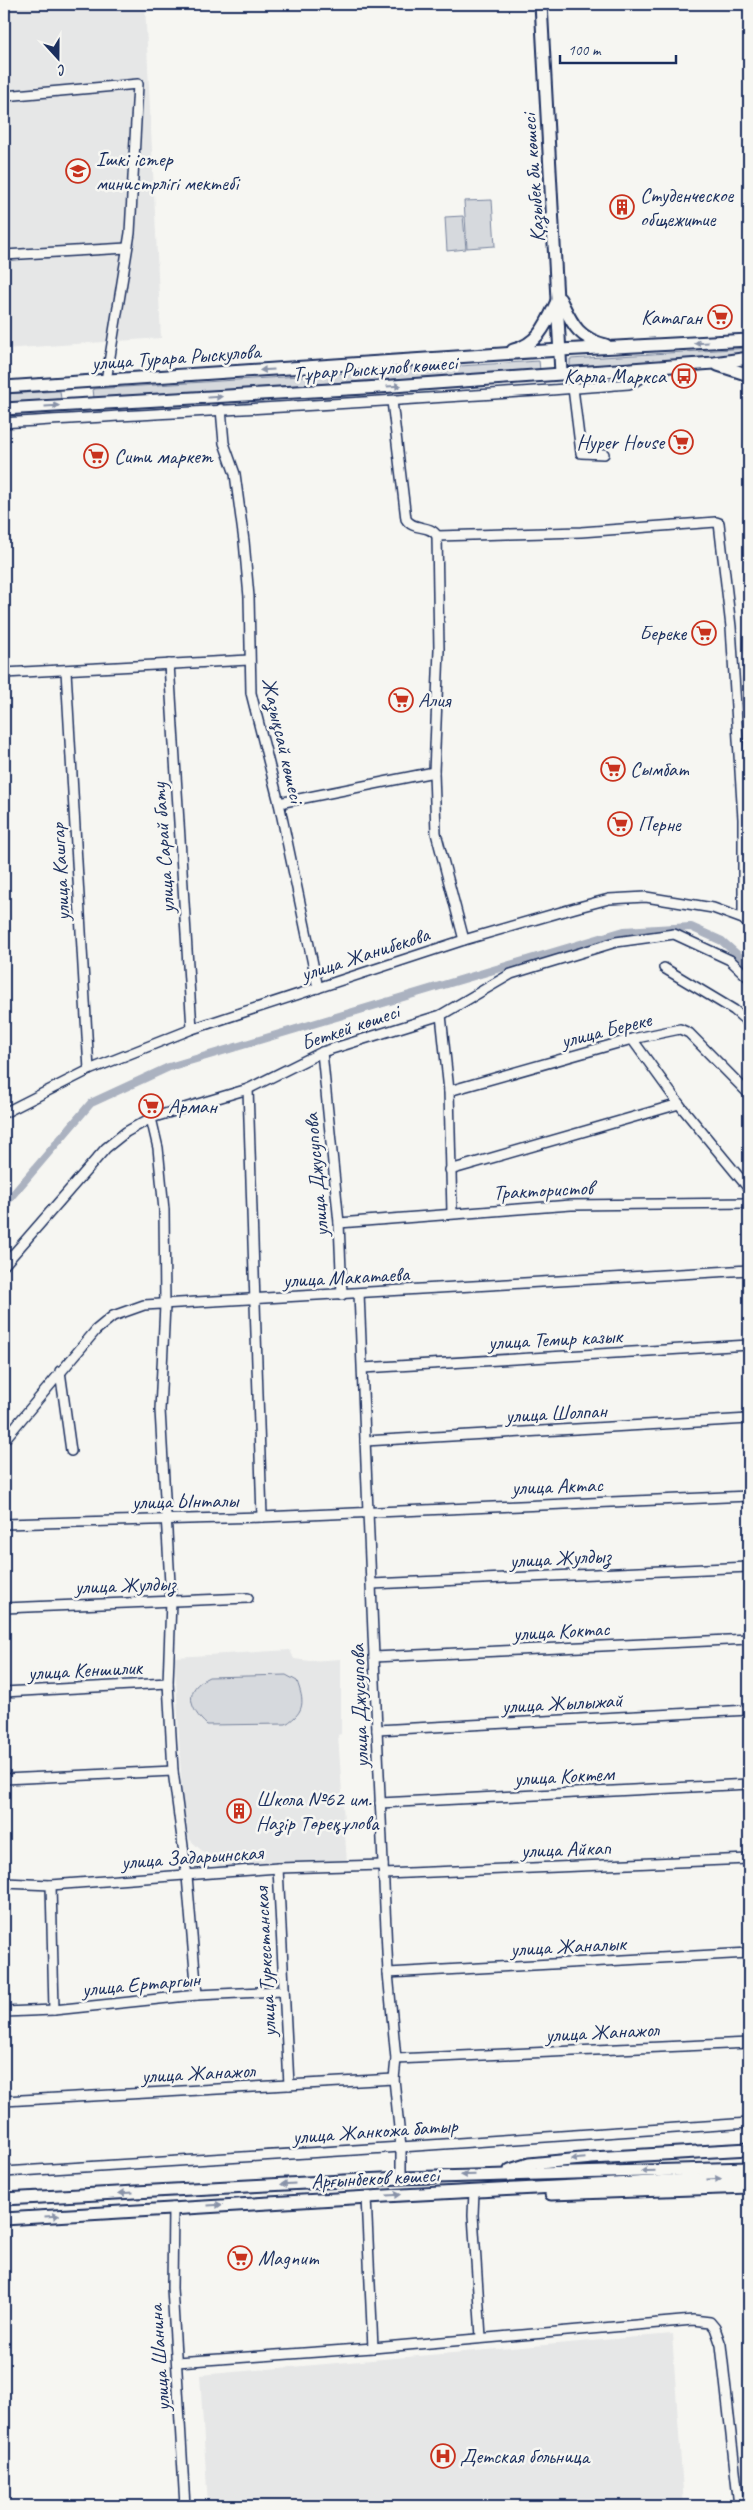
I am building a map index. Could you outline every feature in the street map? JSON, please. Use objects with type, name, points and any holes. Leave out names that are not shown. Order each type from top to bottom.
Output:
[{"type":"main road","name":"Қазыбек би көшесі","points":[[541,4],[559,296],[561,373]]},
{"type":"main road","points":[[559,296],[572,322],[582,336],[596,342],[625,348]]},
{"type":"main road","points":[[487,356],[517,349],[531,342],[542,330],[559,296]]},
{"type":"main road","points":[[560,350],[749,340]]},
{"type":"main road","name":"улица Турара Рыскулова","points":[[4,387],[560,350]]},
{"type":"main road","name":"Тұрар Рыскұлов көшесі","points":[[4,409],[365,388],[561,373],[714,364],[749,358]]},
{"type":"main road","points":[[714,364],[749,374]]},
{"type":"main road","points":[[77,383],[78,404]]},
{"type":"main road","points":[[492,2174],[529,2164],[749,2149]]},
{"type":"main road","name":"Арғынбеков көшесі","points":[[4,2199],[492,2174],[749,2168]]},
{"type":"main road","name":"Арғынбеков көшесі","points":[[4,2219],[366,2197],[749,2177]]},
{"type":"main road","points":[[497,2190],[568,2194],[749,2187]]},
{"type":"street","points":[[4,96],[138,84],[137,131],[127,248],[106,381]]},
{"type":"street","points":[[4,256],[127,248]]},
{"type":"street","points":[[4,423],[221,409],[366,403],[629,384],[640,379],[651,368]]},
{"type":"street","points":[[561,373],[563,389]]},
{"type":"street","points":[[365,388],[366,403]]},
{"type":"street","points":[[573,388],[581,453],[604,454]]},
{"type":"street","points":[[392,401],[406,519],[412,525],[432,530],[437,536],[439,650],[434,772],[436,832],[464,940]]},
{"type":"street","name":"Жазықсай көшесі","points":[[221,409],[224,443],[235,474],[244,541],[249,597],[251,692],[279,803],[318,988]]},
{"type":"street","points":[[437,536],[581,532],[706,522],[719,523],[731,627],[743,818],[746,922]]},
{"type":"street","points":[[4,673],[66,672],[249,660]]},
{"type":"street","name":"улица Сарай бату","points":[[168,664],[192,1029]]},
{"type":"street","name":"улица Кашгар","points":[[66,672],[90,1070]]},
{"type":"street","points":[[279,803],[434,772]]},
{"type":"street","name":"улица Жанибекова","points":[[4,1113],[90,1070],[192,1029],[464,940],[609,899],[646,897],[679,901],[713,908],[746,922]]},
{"type":"street","name":"Беткей көшесі","points":[[4,1265],[106,1148],[151,1118],[248,1089],[322,1052],[441,1015],[511,974],[616,942],[674,934],[730,960],[749,978]]},
{"type":"street","points":[[664,968],[734,1010],[749,1023]]},
{"type":"street","points":[[441,1015],[449,1091],[452,1213]]},
{"type":"street","name":"улица Береке","points":[[449,1091],[632,1039],[680,1029],[689,1033],[749,1094]]},
{"type":"street","points":[[632,1039],[679,1104],[749,1189]]},
{"type":"street","name":"улица Джусупова","points":[[322,1052],[339,1223],[342,1295]]},
{"type":"street","points":[[248,1089],[262,1517]]},
{"type":"street","points":[[450,1170],[679,1104]]},
{"type":"street","points":[[151,1118],[162,1173],[165,1305],[160,1410],[171,1601],[168,1683],[173,1771],[187,1876],[197,1995]]},
{"type":"street","name":"Трактористов","points":[[339,1223],[571,1205],[749,1203]]},
{"type":"street","name":"улица Макатаева","points":[[4,1440],[60,1370],[96,1330],[113,1316],[144,1305],[749,1270]]},
{"type":"street","name":"улица Джусупова","points":[[359,1293],[367,1512],[372,1584],[376,1730],[388,1973],[396,2059],[394,2079],[401,2147],[401,2178]]},
{"type":"street","name":"улица Темир казык","points":[[362,1368],[749,1345]]},
{"type":"street","points":[[60,1370],[71,1451]]},
{"type":"street","name":"улица Шолпан","points":[[365,1441],[749,1419]]},
{"type":"street","name":"улица Актас","points":[[367,1512],[749,1496]]},
{"type":"street","name":"улица Ынталы","points":[[4,1524],[165,1518],[262,1517],[367,1512]]},
{"type":"street","name":"улица Жулдыз","points":[[372,1584],[749,1567]]},
{"type":"street","name":"улица Жулдыз","points":[[4,1608],[248,1598]]},
{"type":"street","name":"улица Коктас","points":[[374,1658],[749,1639]]},
{"type":"street","name":"улица Кеншилик","points":[[4,1692],[168,1683]]},
{"type":"street","name":"улица Жылыжай","points":[[376,1730],[749,1710]]},
{"type":"street","points":[[4,1779],[173,1771]]},
{"type":"street","name":"улица Коктем","points":[[380,1803],[749,1784]]},
{"type":"street","name":"улица Айкап","points":[[383,1870],[749,1859]]},
{"type":"street","name":"улица Задарьинская","points":[[4,1883],[51,1884],[187,1876],[278,1868],[383,1870]]},
{"type":"street","name":"улица Туркестанская","points":[[278,1868],[282,1991],[289,2085]]},
{"type":"street","points":[[51,1884],[54,2010]]},
{"type":"street","name":"улица Жаналык","points":[[388,1973],[749,1953]]},
{"type":"street","name":"улица Ертаргын","points":[[4,2012],[54,2010],[197,1995],[282,1991]]},
{"type":"street","name":"улица Жанажол","points":[[396,2059],[749,2043]]},
{"type":"street","name":"улица Жанажол","points":[[4,2101],[394,2079]]},
{"type":"street","name":"улица Жанкожа батыр","points":[[4,2172],[749,2123]]},
{"type":"street","points":[[474,2191],[473,2215],[481,2337]]},
{"type":"street","points":[[366,2197],[373,2348]]},
{"type":"street","name":"улица Шанина","points":[[173,2208],[172,2288],[185,2506]]},
{"type":"street","points":[[177,2362],[373,2348],[481,2337],[693,2320],[710,2322],[715,2328],[721,2345],[739,2506]]},
{"type":"shaded area","name":"Ішкі істер министрлігі мектебі","points":[[4,4],[145,4],[161,338],[4,349]]},
{"type":"shaded area","points":[[492,200],[495,246],[467,248],[464,201]]},
{"type":"shaded area","points":[[463,216],[466,249],[447,251],[445,217]]},
{"type":"shaded area","points":[[749,348],[749,356],[570,367],[570,359]]},
{"type":"shaded area","points":[[539,361],[540,370],[94,398],[93,389]]},
{"type":"shaded area","points":[[60,391],[61,399],[4,403],[4,394]]},
{"type":"shaded area","points":[[290,1650],[294,1659],[310,1661],[341,1659],[341,1734],[338,1735],[347,1863],[223,1870],[189,1839],[182,1799],[175,1657]]},
{"type":"shaded area","points":[[286,1675],[297,1681],[302,1705],[297,1715],[286,1724],[207,1725],[193,1706],[192,1693],[195,1687],[209,1677]]},
{"type":"shaded area","name":"Детская больница","points":[[672,2334],[684,2506],[208,2506],[200,2375]]},
{"type":"waterway","points":[[4,1205],[91,1103],[169,1067],[624,931],[691,927],[722,941],[749,965]]},
{"type":"place","name":"Ішкі істер министрлігі мектебі","points":[[78,171]]},
{"type":"place","name":"Студенческое общежитие","points":[[622,207]]},
{"type":"place","name":"Катаган","points":[[720,317]]},
{"type":"place","name":"Карла Маркса","points":[[684,376]]},
{"type":"place","name":"Hyper House","points":[[681,442]]},
{"type":"place","name":"Сити маркет","points":[[96,456]]},
{"type":"place","name":"Береке","points":[[704,633]]},
{"type":"place","name":"Алия","points":[[401,700]]},
{"type":"place","name":"Сымбат","points":[[613,769]]},
{"type":"place","name":"Перне","points":[[620,824]]},
{"type":"place","name":"Арман","points":[[151,1106]]},
{"type":"place","name":"Школа №62 им. Назір Төреқұлова","points":[[239,1811]]},
{"type":"place","name":"Magnum","points":[[240,2258]]},
{"type":"place","name":"Детская больница","points":[[443,2456]]}]
